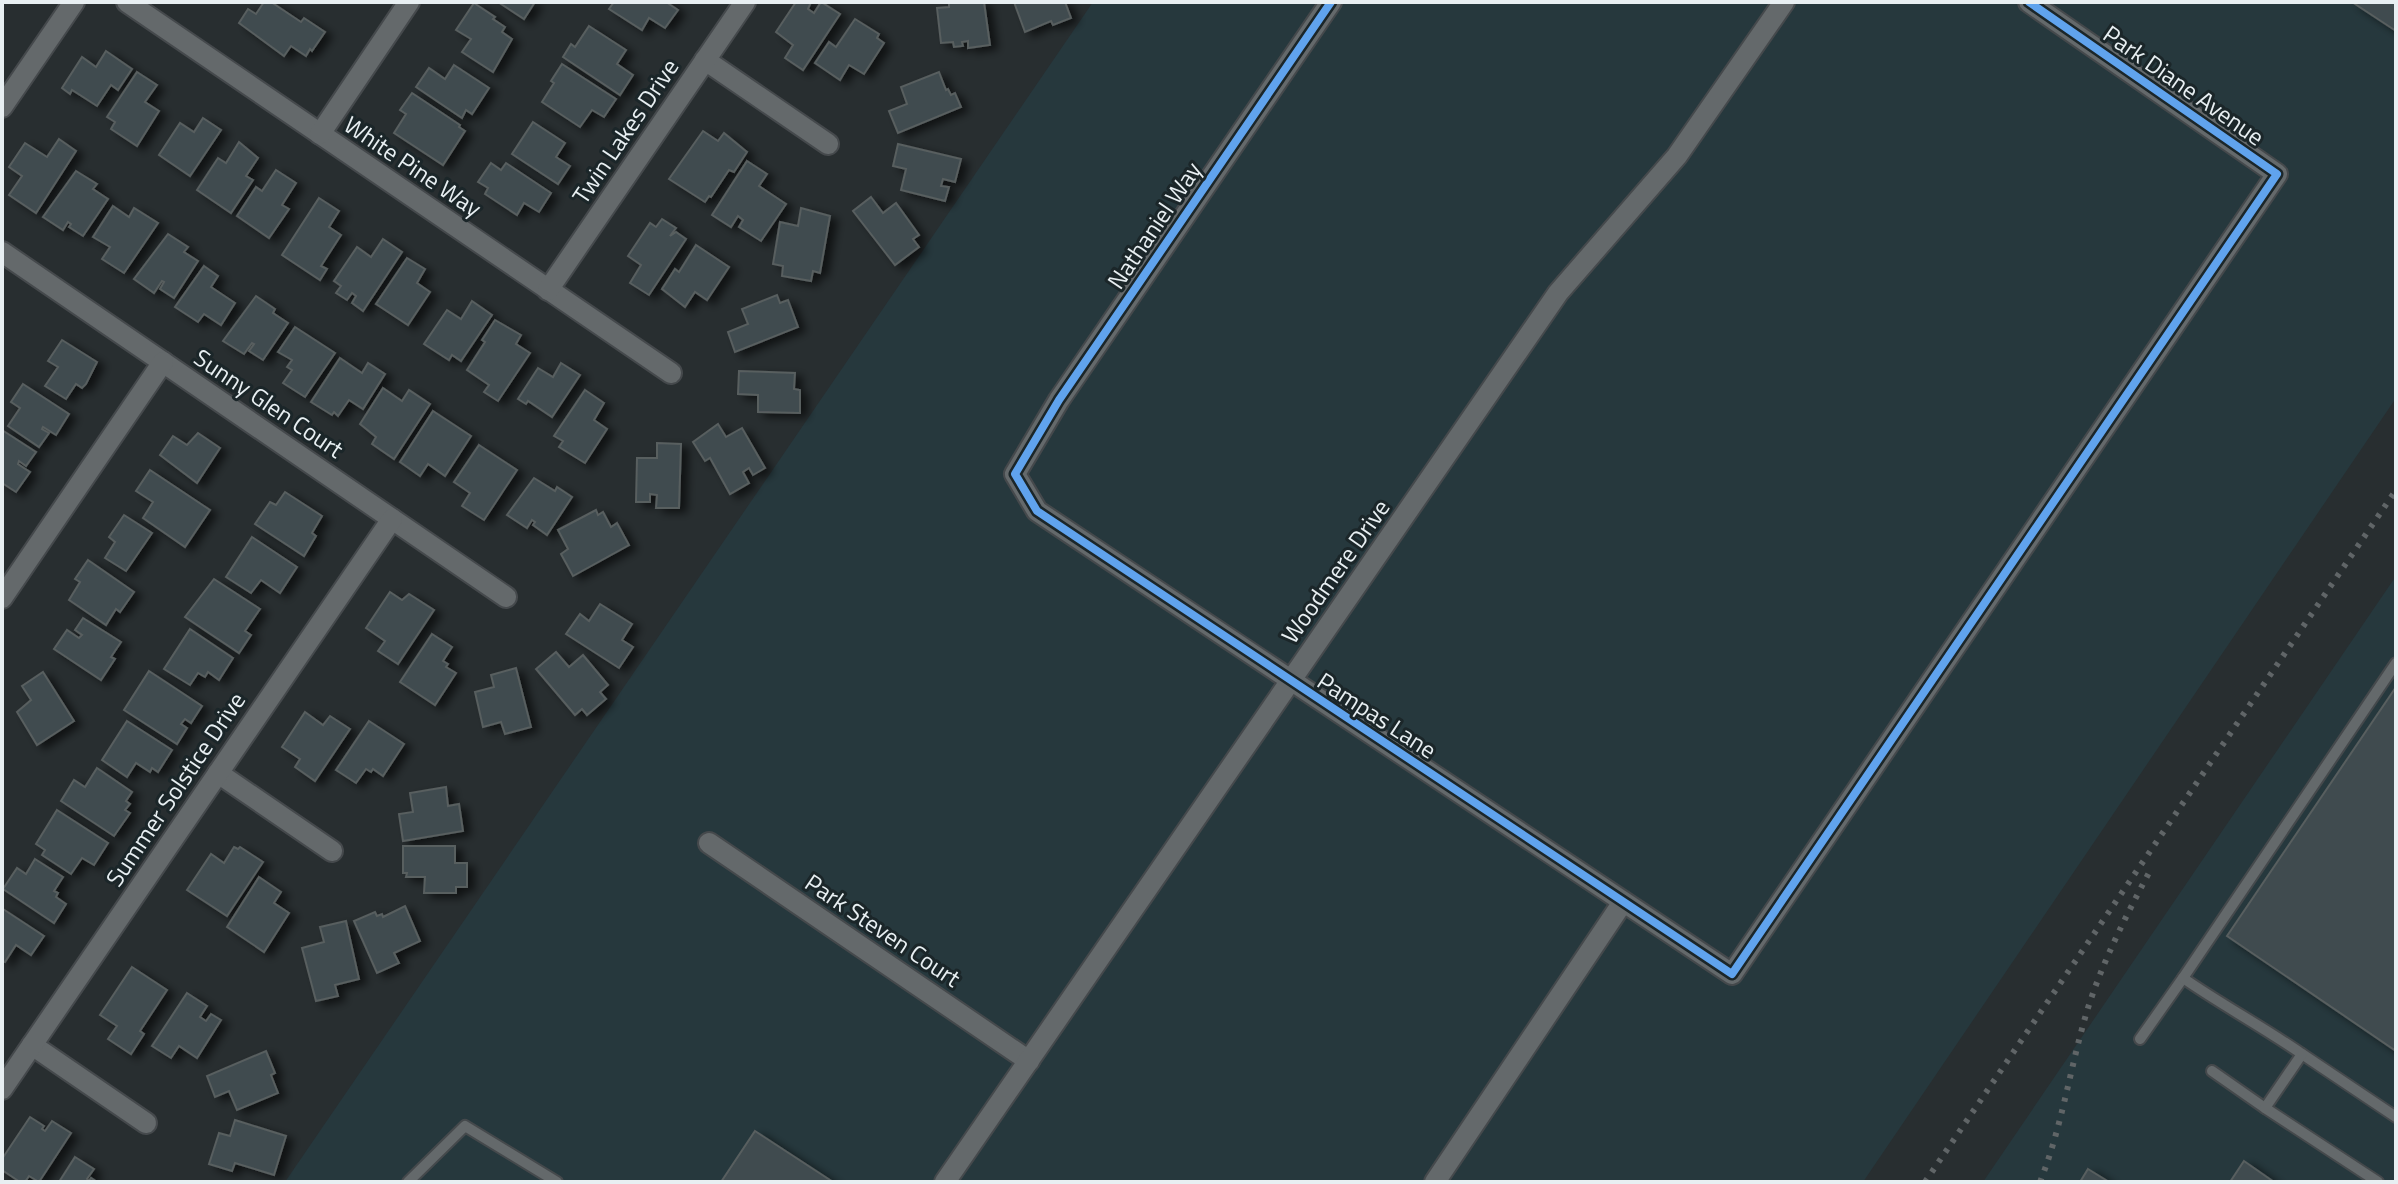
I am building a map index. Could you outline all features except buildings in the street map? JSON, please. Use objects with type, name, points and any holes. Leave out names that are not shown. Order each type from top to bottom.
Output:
[{"type":"street","points":[[2,107],[74,2]]},
{"type":"street","name":"White Pine Way","points":[[127,2],[671,373]]},
{"type":"street","points":[[320,134],[409,2]]},
{"type":"street","name":"Twin Lakes Drive","points":[[548,290],[745,2]]},
{"type":"street","name":"Nathaniel Way","points":[[1015,474],[1059,400],[1331,2]]},
{"type":"street","name":"Woodmere Drive","points":[[945,1182],[1558,293],[1677,156],[1784,2]]},
{"type":"street","name":"Park Diane Avenue","points":[[1732,974],[2277,174],[2029,2]]},
{"type":"street","points":[[705,60],[828,144]]},
{"type":"street","name":"Sunny Glen Court","points":[[2,252],[506,597]]},
{"type":"street","points":[[2,598],[163,362]]},
{"type":"street","name":"Pampas Lane","points":[[1015,474],[1037,511],[1732,974]]},
{"type":"street","name":"Summer Solstice Drive","points":[[2,1089],[392,519]]},
{"type":"street","points":[[218,773],[332,851]]},
{"type":"street","name":"Park Steven Court","points":[[709,843],[1029,1061]]},
{"type":"street","points":[[1435,1182],[1623,902]]},
{"type":"street","points":[[32,1045],[146,1123]]},
{"type":"lane","points":[[2140,1039],[2396,663]]},
{"type":"lane","points":[[2183,978],[2238,1015],[2257,1023],[2396,1117]]},
{"type":"lane","points":[[2265,1108],[2302,1054]]},
{"type":"lane","points":[[2212,1071],[2378,1182]]},
{"type":"lane","points":[[408,1182],[465,1126],[557,1182]]},
{"type":"shaded area","points":[[1093,2],[2396,2],[2396,398],[1863,1182],[285,1182]]},
{"type":"shaded area","points":[[2396,576],[2396,1182],[1983,1182]]},
{"type":"railway","points":[[1925,1182],[2396,490]]},
{"type":"railway","points":[[2040,1182],[2093,992],[2152,867]]},
{"type":"cycle path","points":[[1331,2],[1059,400],[1015,474],[1037,511],[1732,974],[2277,174],[2029,2]]}]
